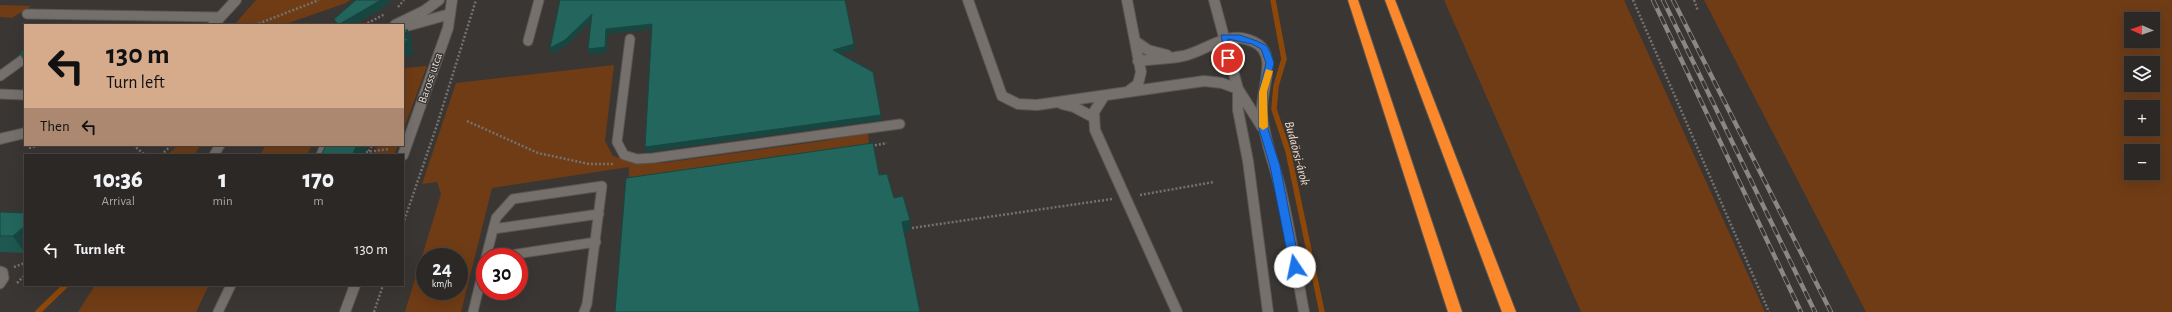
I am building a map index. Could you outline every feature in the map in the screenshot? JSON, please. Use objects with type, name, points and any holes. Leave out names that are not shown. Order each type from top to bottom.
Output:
[{"type":"highway","points":[[1353,0],[1455,312]]},
{"type":"highway","points":[[1390,0],[1509,312]]},
{"type":"street","points":[[214,24],[236,0]]},
{"type":"street","points":[[397,24],[424,11],[439,0]]},
{"type":"street","name":"Baross utca","points":[[403,154],[448,28],[452,0]]},
{"type":"street","points":[[968,0],[1002,96],[1010,102],[1023,105],[1056,102],[1104,96],[1130,90],[1204,81],[1222,83],[1238,89],[1264,129]]},
{"type":"street","points":[[1126,0],[1135,41],[1140,79],[1138,84],[1130,90]]},
{"type":"street","points":[[1214,0],[1238,89],[1238,110],[1248,161],[1268,312]]},
{"type":"street","points":[[404,27],[430,21],[450,14]]},
{"type":"street","points":[[1138,61],[1174,57],[1198,51],[1224,37],[1240,38],[1255,42],[1264,48],[1270,63],[1263,92],[1264,129],[1282,200],[1304,312]]},
{"type":"street","points":[[1135,41],[1148,50],[1174,57]]},
{"type":"street","points":[[1104,96],[1094,106],[1091,116],[1095,130],[1177,312]]},
{"type":"street","points":[[1056,102],[1074,107],[1091,116]]},
{"type":"street","points":[[0,139],[24,133]]},
{"type":"street","points":[[345,312],[355,286]]},
{"type":"lane","points":[[528,41],[539,0]]},
{"type":"lane","points":[[27,14],[220,17]]},
{"type":"lane","points":[[630,39],[617,142],[624,155],[637,159],[653,158],[900,124]]},
{"type":"lane","points":[[0,76],[24,59]]},
{"type":"lane","points":[[2,96],[24,96]]},
{"type":"lane","points":[[488,248],[496,216],[502,206],[513,199],[602,186],[596,242],[587,304],[584,312]]},
{"type":"lane","points":[[493,229],[599,214]]},
{"type":"lane","points":[[528,252],[596,242]]},
{"type":"lane","points":[[0,271],[3,272],[4,278],[0,284]]},
{"type":"lane","points":[[218,312],[231,286]]},
{"type":"lane","points":[[473,312],[476,300]]},
{"type":"path","points":[[258,24],[319,0]]},
{"type":"path","points":[[404,221],[476,0]]},
{"type":"path","points":[[1633,0],[1769,312]]},
{"type":"path","points":[[1694,0],[1698,12]]},
{"type":"path","points":[[467,121],[538,153],[589,164],[616,164]]},
{"type":"path","points":[[864,147],[887,144]]},
{"type":"path","points":[[134,146],[144,154]]},
{"type":"path","points":[[161,154],[171,146]]},
{"type":"path","points":[[367,153],[389,149]]},
{"type":"path","points":[[912,228],[1125,197],[1214,182]]},
{"type":"path","points":[[374,312],[383,286]]},
{"type":"shaded area","points":[[256,0],[350,0],[346,3],[286,24],[235,24]]},
{"type":"shaded area","points":[[1444,0],[1624,0],[1765,312],[1581,312]]},
{"type":"shaded area","points":[[1704,0],[2172,0],[2172,312],[1866,312]]},
{"type":"shaded area","points":[[0,5],[31,6],[12,18],[0,17]]},
{"type":"shaded area","points":[[614,65],[605,141],[613,156],[631,162],[662,163],[823,141],[868,133],[870,153],[629,188],[629,167],[492,188],[468,284],[468,248],[425,248],[441,194],[437,182],[422,184],[456,83]]},
{"type":"shaded area","points":[[427,66],[404,128],[404,70],[405,68]]},
{"type":"shaded area","points":[[177,146],[200,146],[195,154],[168,154]]},
{"type":"shaded area","points":[[265,146],[312,146],[308,154],[261,154]]},
{"type":"shaded area","points":[[378,146],[398,146],[394,154],[374,154]]},
{"type":"shaded area","points":[[416,276],[416,300],[464,300],[461,312],[405,312]]},
{"type":"shaded area","points":[[94,286],[209,286],[196,312],[78,312]]},
{"type":"building","points":[[356,0],[381,0],[340,24],[337,24],[334,19]]},
{"type":"building","points":[[560,0],[845,0],[854,44],[833,50],[873,72],[881,115],[645,147],[652,24],[606,29],[605,47],[588,49],[592,14],[565,40],[550,48]]},
{"type":"building","points":[[404,38],[409,40],[404,42]]},
{"type":"building","points":[[873,143],[879,175],[887,174],[894,198],[903,196],[910,220],[902,222],[920,312],[615,312],[626,178]]},
{"type":"building","points":[[326,146],[356,146],[352,154],[322,154]]},
{"type":"building","points":[[0,212],[24,213],[24,227],[13,236],[0,236]]},
{"type":"waterway","name":"Budaörsi-árok","points":[[1273,0],[1284,59],[1276,86],[1274,109],[1288,151],[1322,312]]},
{"type":"waterway","points":[[38,312],[65,286]]},
{"type":"railway","points":[[1653,0],[1801,312]]},
{"type":"railway","points":[[1663,0],[1815,312]]},
{"type":"railway","points":[[1673,0],[1831,312]]},
{"type":"slow traffic","points":[[1263,127],[1263,92],[1265,78],[1268,71]]},
{"type":"route","points":[[1228,58],[1224,37],[1240,38],[1255,42],[1264,48],[1270,63],[1265,78],[1263,92],[1262,107],[1264,129],[1275,166],[1284,206],[1295,267]]}]
